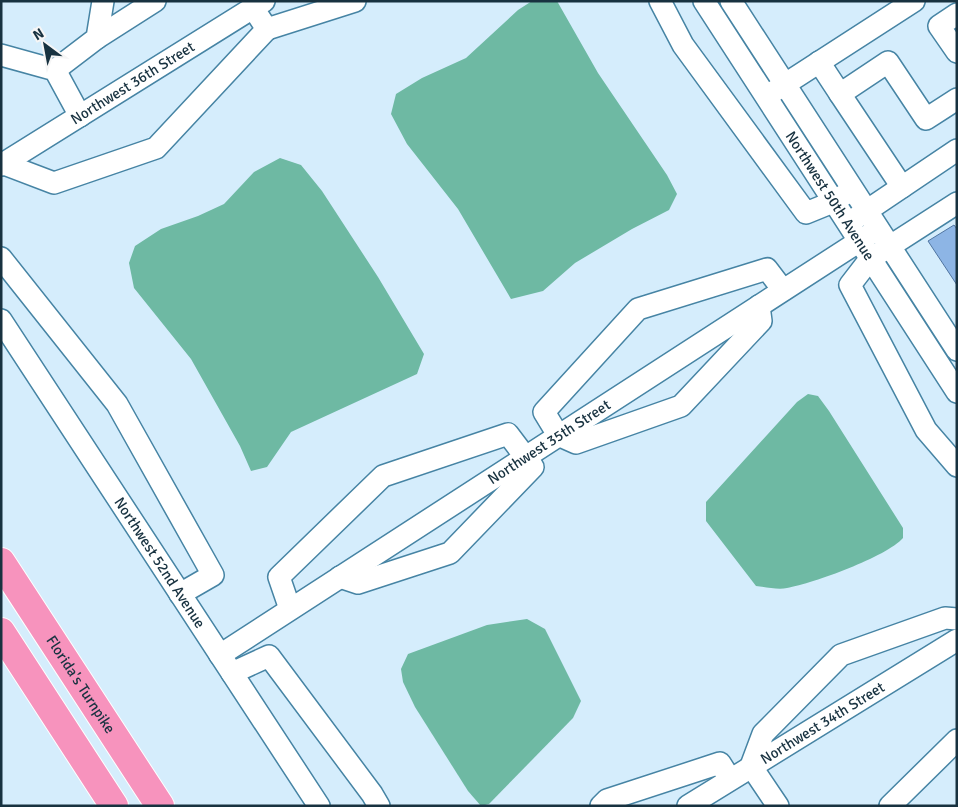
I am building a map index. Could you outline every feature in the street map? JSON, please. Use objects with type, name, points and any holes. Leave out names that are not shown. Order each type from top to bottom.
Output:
[{"type":"highway","name":"Florida's Turnpike","points":[[1,562],[160,806]]},
{"type":"highway","points":[[1,632],[114,806]]},
{"type":"street","points":[[97,38],[103,1]]},
{"type":"street","points":[[56,70],[97,38],[155,1]]},
{"type":"street","points":[[3,165],[54,183],[156,148],[267,29],[356,1]]},
{"type":"street","points":[[660,1],[683,45],[806,213],[833,202],[853,189]]},
{"type":"street","name":"Northwest 50th Avenue","points":[[704,1],[957,392]]},
{"type":"street","name":"Northwest 50th Avenue","points":[[731,1],[957,350]]},
{"type":"street","points":[[765,97],[914,1]]},
{"type":"street","points":[[259,5],[267,29]]},
{"type":"street","name":"Northwest 36th Street","points":[[3,165],[259,5]]},
{"type":"street","points":[[957,14],[939,26],[957,52]]},
{"type":"street","points":[[1,55],[56,70],[80,116]]},
{"type":"street","points":[[819,62],[902,187]]},
{"type":"street","points":[[840,94],[888,62],[926,119],[957,99]]},
{"type":"street","points":[[853,233],[867,211],[957,150]]},
{"type":"street","points":[[957,203],[870,259],[850,285],[926,430],[957,466]]},
{"type":"street","name":"Northwest 35th Street","points":[[220,655],[783,290],[853,233],[878,229]]},
{"type":"street","points":[[1,258],[117,404],[213,575],[180,594]]},
{"type":"street","points":[[759,306],[761,321],[681,406],[576,443],[558,435],[544,412],[638,309],[767,269],[783,290]]},
{"type":"street","name":"Northwest 52nd Avenue","points":[[1,320],[319,806]]},
{"type":"street","points":[[290,609],[279,577],[383,476],[508,434],[533,467],[450,553],[358,583],[340,577]]},
{"type":"street","points":[[778,806],[751,766],[763,734],[841,655],[945,618],[957,619]]},
{"type":"street","name":"Northwest 34th Street","points":[[688,806],[957,640]]},
{"type":"street","points":[[232,673],[269,656],[379,806]]},
{"type":"street","points":[[890,806],[957,740]]},
{"type":"street","points":[[601,806],[607,800],[720,763],[730,779]]},
{"type":"shaded area","points":[[532,1],[557,1],[598,73],[667,175],[677,194],[669,210],[632,229],[575,263],[543,291],[511,299],[458,209],[407,144],[391,114],[396,94],[422,78],[466,58],[518,10]]},
{"type":"shaded area","points":[[280,158],[301,165],[322,191],[378,277],[424,354],[417,374],[291,432],[267,467],[251,471],[240,446],[191,359],[134,288],[129,263],[135,246],[161,229],[198,216],[224,204],[254,172]]},
{"type":"shaded area","points":[[808,394],[818,396],[829,411],[903,528],[903,538],[866,561],[814,581],[783,589],[756,586],[706,521],[706,502],[797,402]]},
{"type":"shaded area","points":[[527,619],[545,629],[581,701],[573,718],[489,804],[481,806],[468,791],[415,707],[403,682],[401,669],[408,654],[487,625]]},
{"type":"building","points":[[954,225],[957,229],[957,285],[928,241]]}]
